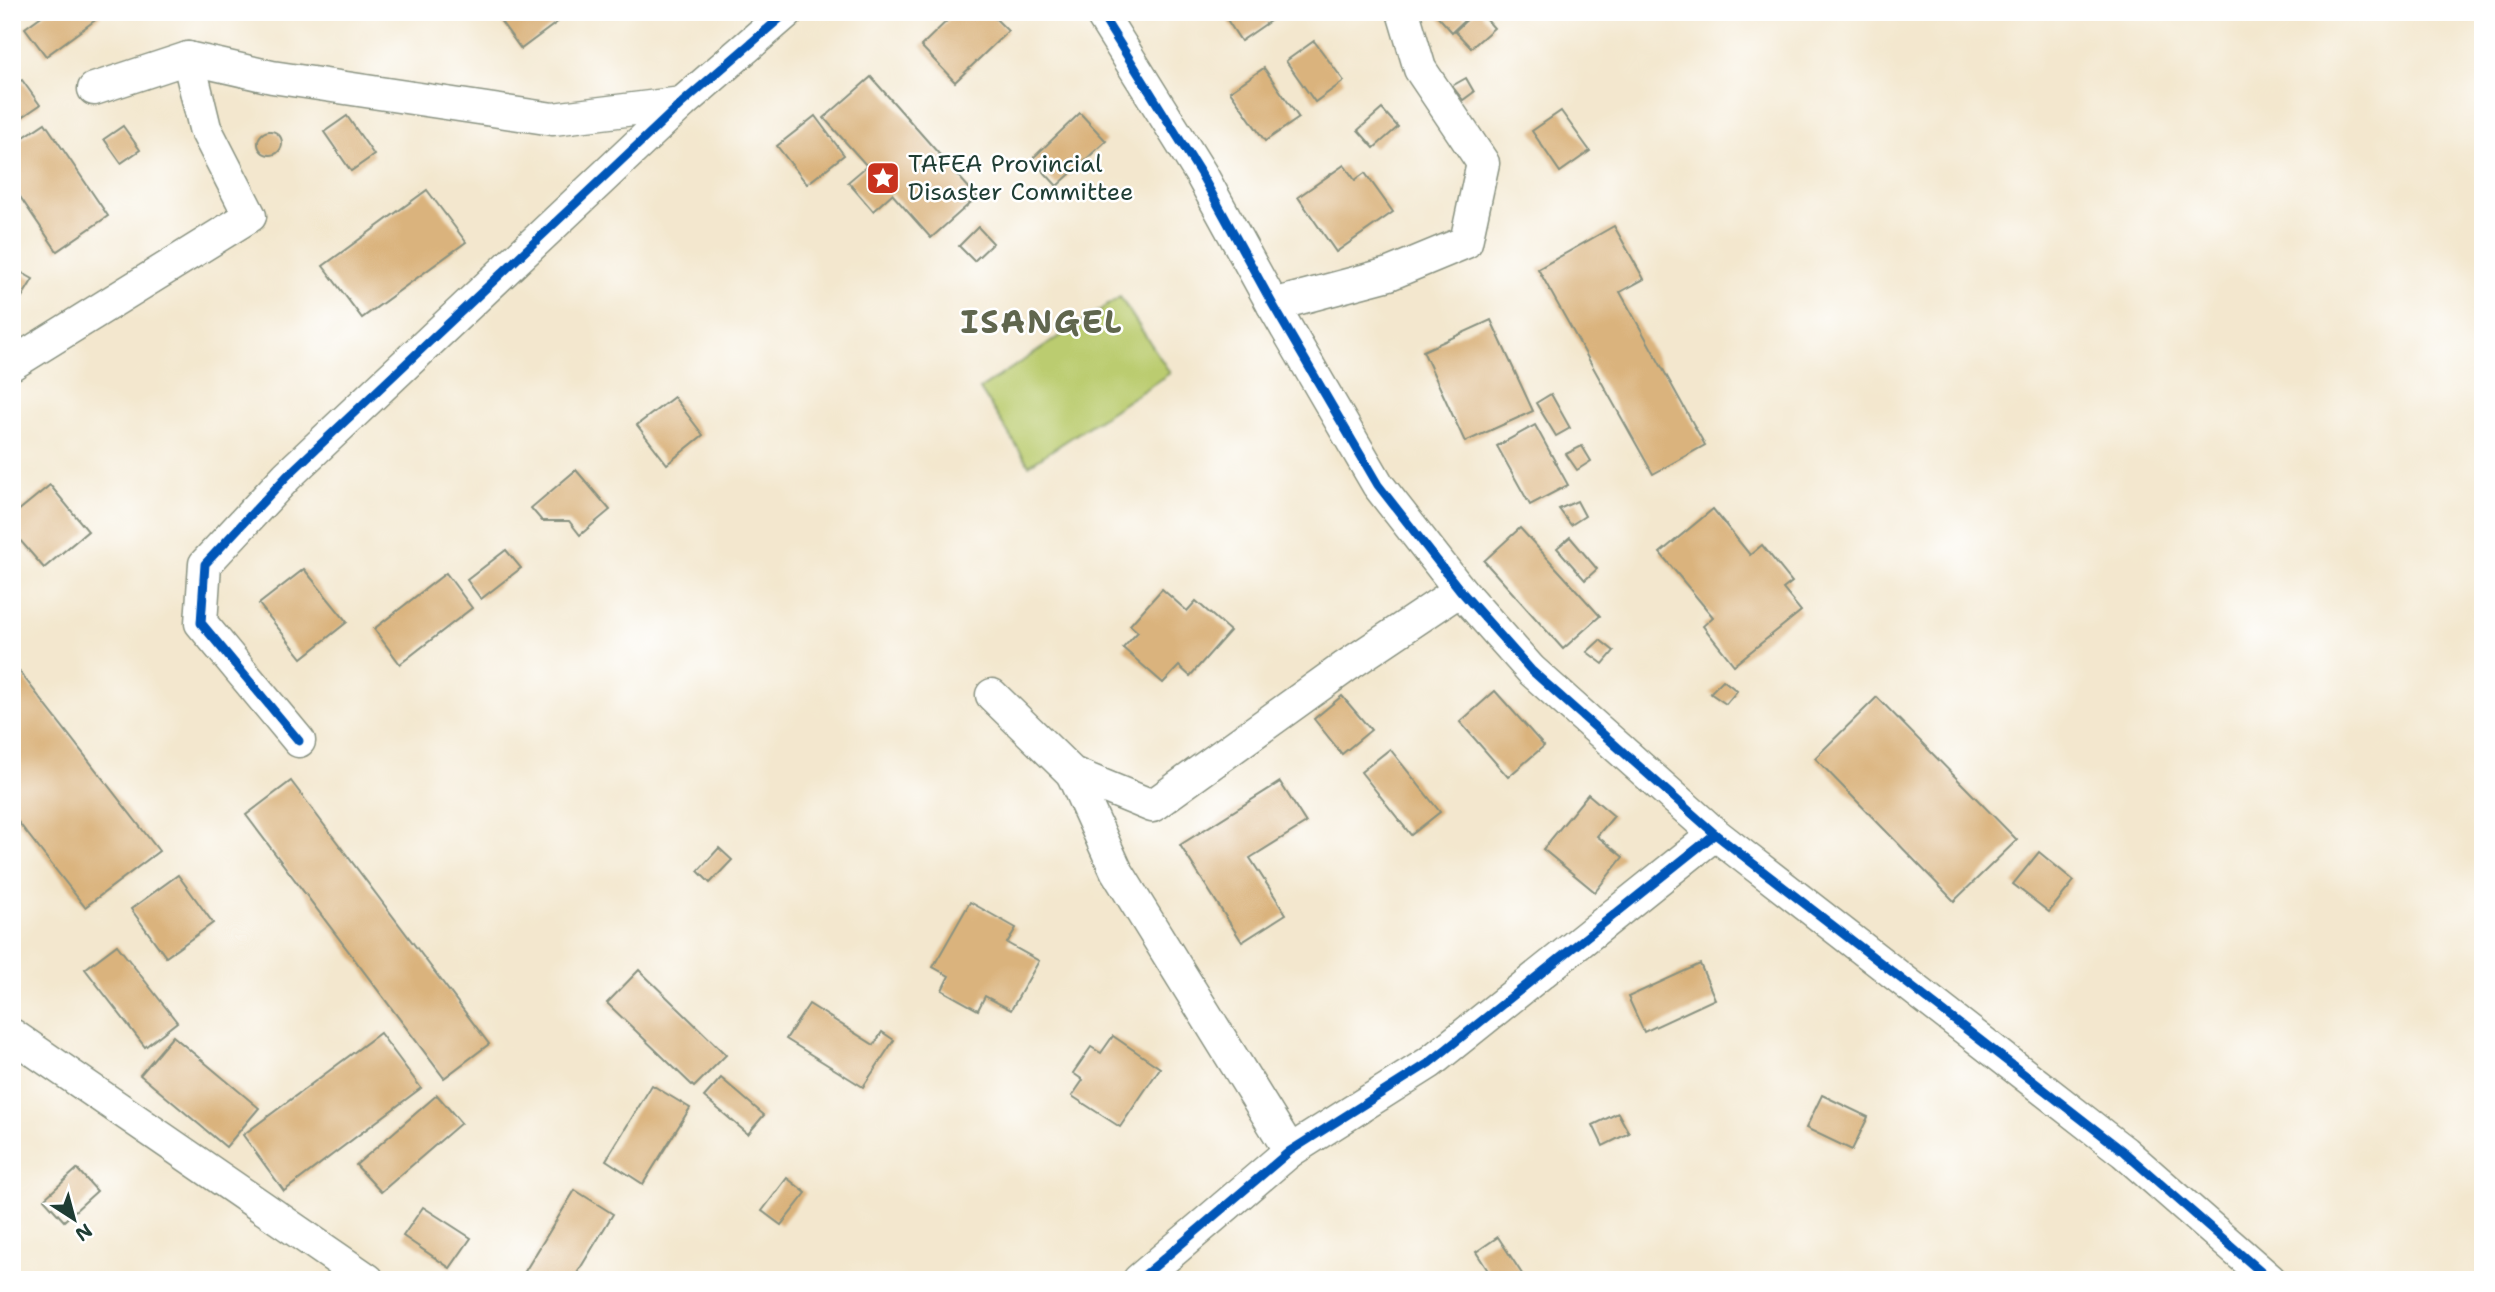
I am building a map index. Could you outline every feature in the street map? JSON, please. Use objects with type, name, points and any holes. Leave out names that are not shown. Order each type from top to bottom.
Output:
[{"type":"street","points":[[299,741],[201,623],[205,564],[287,476],[682,103],[787,12]]},
{"type":"street","points":[[1100,12],[1201,174],[1272,304],[1378,485],[1460,590],[1531,670],[1715,834],[2124,1152],[2270,1280]]},
{"type":"street","points":[[1272,304],[1389,274],[1466,242],[1483,163],[1420,69],[1403,12]]},
{"type":"street","points":[[94,89],[188,58],[272,77],[553,120],[682,103]]},
{"type":"street","points":[[12,364],[250,216],[205,128],[188,58]]},
{"type":"street","points":[[1072,773],[1152,806],[1345,667],[1460,590]]},
{"type":"street","points":[[992,695],[1072,773],[1116,870],[1290,1151]]},
{"type":"street","points":[[1139,1280],[1290,1151],[1429,1063],[1715,834]]},
{"type":"street","points":[[12,1035],[368,1280]]},
{"type":"green space","points":[[1120,297],[1170,373],[1029,465],[980,389]]},
{"type":"building","points":[[47,12],[99,12],[101,16],[46,56],[25,28]]},
{"type":"building","points":[[494,12],[571,12],[521,49]]},
{"type":"building","points":[[956,12],[989,12],[1008,31],[955,82],[921,46]]},
{"type":"building","points":[[1222,12],[1269,12],[1273,19],[1241,41]]},
{"type":"building","points":[[1434,12],[1460,12],[1466,19],[1452,32]]},
{"type":"building","points":[[1475,12],[1480,12],[1494,28],[1471,48],[1455,31]]},
{"type":"building","points":[[1314,41],[1344,81],[1315,102],[1286,61]]},
{"type":"building","points":[[1264,68],[1299,118],[1265,141],[1230,91]]},
{"type":"building","points":[[871,77],[977,197],[931,238],[892,194],[873,211],[848,182],[867,166],[824,118]]},
{"type":"building","points":[[1466,78],[1474,92],[1463,100],[1452,86]]},
{"type":"building","points":[[22,80],[40,105],[18,120],[12,113],[12,86]]},
{"type":"building","points":[[1382,109],[1398,127],[1374,148],[1358,130]]},
{"type":"building","points":[[1561,111],[1590,151],[1560,172],[1532,131]]},
{"type":"building","points":[[1080,113],[1106,141],[1057,186],[1032,159]]},
{"type":"building","points":[[347,116],[374,155],[351,171],[324,132]]},
{"type":"building","points":[[815,116],[844,155],[807,184],[777,146]]},
{"type":"building","points":[[45,123],[108,216],[57,251],[12,185],[12,145]]},
{"type":"building","points":[[123,126],[140,150],[121,163],[104,139]]},
{"type":"building","points":[[270,131],[281,138],[282,143],[275,154],[270,155],[259,148],[258,143],[265,132]]},
{"type":"building","points":[[1344,165],[1355,180],[1365,173],[1393,212],[1336,252],[1298,197]]},
{"type":"building","points":[[427,190],[466,242],[362,318],[323,266]]},
{"type":"building","points":[[1614,226],[1644,279],[1620,292],[1705,445],[1653,474],[1538,269]]},
{"type":"building","points":[[978,227],[993,243],[974,261],[959,246]]},
{"type":"building","points":[[17,270],[33,279],[22,297],[12,292],[12,279]]},
{"type":"building","points":[[1491,320],[1533,411],[1465,442],[1423,351]]},
{"type":"building","points":[[1551,394],[1570,428],[1556,436],[1536,403]]},
{"type":"building","points":[[674,397],[703,435],[667,464],[637,425]]},
{"type":"building","points":[[1535,425],[1568,485],[1530,505],[1497,446]]},
{"type":"building","points":[[1582,446],[1591,461],[1577,470],[1566,454]]},
{"type":"building","points":[[576,470],[610,510],[580,535],[569,521],[542,521],[531,508]]},
{"type":"building","points":[[50,485],[88,531],[44,568],[12,531],[12,516]]},
{"type":"building","points":[[1577,501],[1585,516],[1571,525],[1559,509]]},
{"type":"building","points":[[1713,509],[1750,555],[1762,545],[1792,582],[1783,589],[1801,611],[1734,665],[1703,626],[1713,617],[1660,553]]},
{"type":"building","points":[[1520,528],[1600,616],[1563,649],[1484,561]]},
{"type":"building","points":[[1570,537],[1597,569],[1585,580],[1557,548]]},
{"type":"building","points":[[506,550],[521,568],[481,599],[467,580]]},
{"type":"building","points":[[304,569],[347,622],[302,658],[259,604]]},
{"type":"building","points":[[446,573],[472,608],[400,664],[374,629]]},
{"type":"building","points":[[1162,589],[1187,611],[1196,601],[1230,631],[1190,676],[1179,666],[1163,683],[1123,648],[1138,632],[1130,625]]},
{"type":"building","points":[[1600,640],[1614,651],[1603,664],[1587,652]]},
{"type":"building","points":[[12,662],[159,851],[85,907],[12,814]]},
{"type":"building","points":[[1723,680],[1737,691],[1726,704],[1710,693]]},
{"type":"building","points":[[1495,691],[1544,746],[1508,777],[1460,722]]},
{"type":"building","points":[[1342,696],[1371,730],[1342,754],[1314,719]]},
{"type":"building","points":[[1877,697],[2017,840],[1954,901],[1815,758]]},
{"type":"building","points":[[1390,749],[1440,812],[1411,835],[1361,772]]},
{"type":"building","points":[[291,781],[489,1044],[444,1078],[246,815]]},
{"type":"building","points":[[1280,782],[1306,823],[1250,858],[1286,914],[1242,942],[1180,845]]},
{"type":"building","points":[[1588,794],[1614,816],[1597,836],[1623,857],[1595,892],[1543,849]]},
{"type":"building","points":[[719,848],[732,860],[710,883],[698,871]]},
{"type":"building","points":[[2039,852],[2074,881],[2049,912],[2013,884]]},
{"type":"building","points":[[178,875],[213,923],[166,957],[131,909]]},
{"type":"building","points":[[970,902],[1016,928],[1007,943],[1039,961],[1011,1010],[985,996],[978,1010],[942,990],[949,976],[933,967]]},
{"type":"building","points":[[117,945],[177,1022],[145,1047],[85,969]]},
{"type":"building","points":[[1700,964],[1715,999],[1644,1032],[1628,997]]},
{"type":"building","points":[[639,970],[726,1055],[694,1087],[607,1003]]},
{"type":"building","points":[[809,1004],[874,1045],[882,1032],[894,1040],[863,1087],[786,1039]]},
{"type":"building","points":[[380,1033],[421,1088],[284,1191],[243,1135]]},
{"type":"building","points":[[173,1036],[259,1108],[226,1147],[140,1075]]},
{"type":"building","points":[[1113,1036],[1160,1068],[1120,1127],[1072,1096],[1083,1080],[1073,1073],[1091,1047],[1101,1053]]},
{"type":"building","points":[[721,1078],[764,1115],[748,1134],[704,1097]]},
{"type":"building","points":[[652,1085],[690,1108],[643,1184],[606,1160]]},
{"type":"building","points":[[437,1095],[461,1123],[381,1192],[356,1165]]},
{"type":"building","points":[[1822,1095],[1868,1117],[1852,1150],[1806,1128]]},
{"type":"building","points":[[1618,1113],[1629,1133],[1603,1146],[1593,1125]]},
{"type":"building","points":[[77,1169],[97,1191],[64,1221],[44,1199]]},
{"type":"building","points":[[787,1178],[806,1193],[781,1225],[762,1211]]},
{"type":"building","points":[[575,1190],[613,1214],[573,1280],[534,1280],[524,1273]]},
{"type":"building","points":[[423,1207],[471,1238],[450,1268],[403,1236]]},
{"type":"building","points":[[1498,1237],[1526,1280],[1494,1280],[1476,1252]]},
{"type":"cycle path","points":[[299,741],[201,623],[205,564],[287,476],[682,103],[787,12]]},
{"type":"cycle path","points":[[1100,12],[1201,174],[1273,305],[1378,485],[1460,590],[1531,670],[1715,834],[2124,1152],[2270,1280]]},
{"type":"cycle path","points":[[1139,1280],[1290,1151],[1429,1063],[1715,834]]},
{"type":"place","name":"TAFEA Provincial Disaster Committee","points":[[883,178]]},
{"type":"district","name":"ISANGEL","points":[[1042,321]]}]
